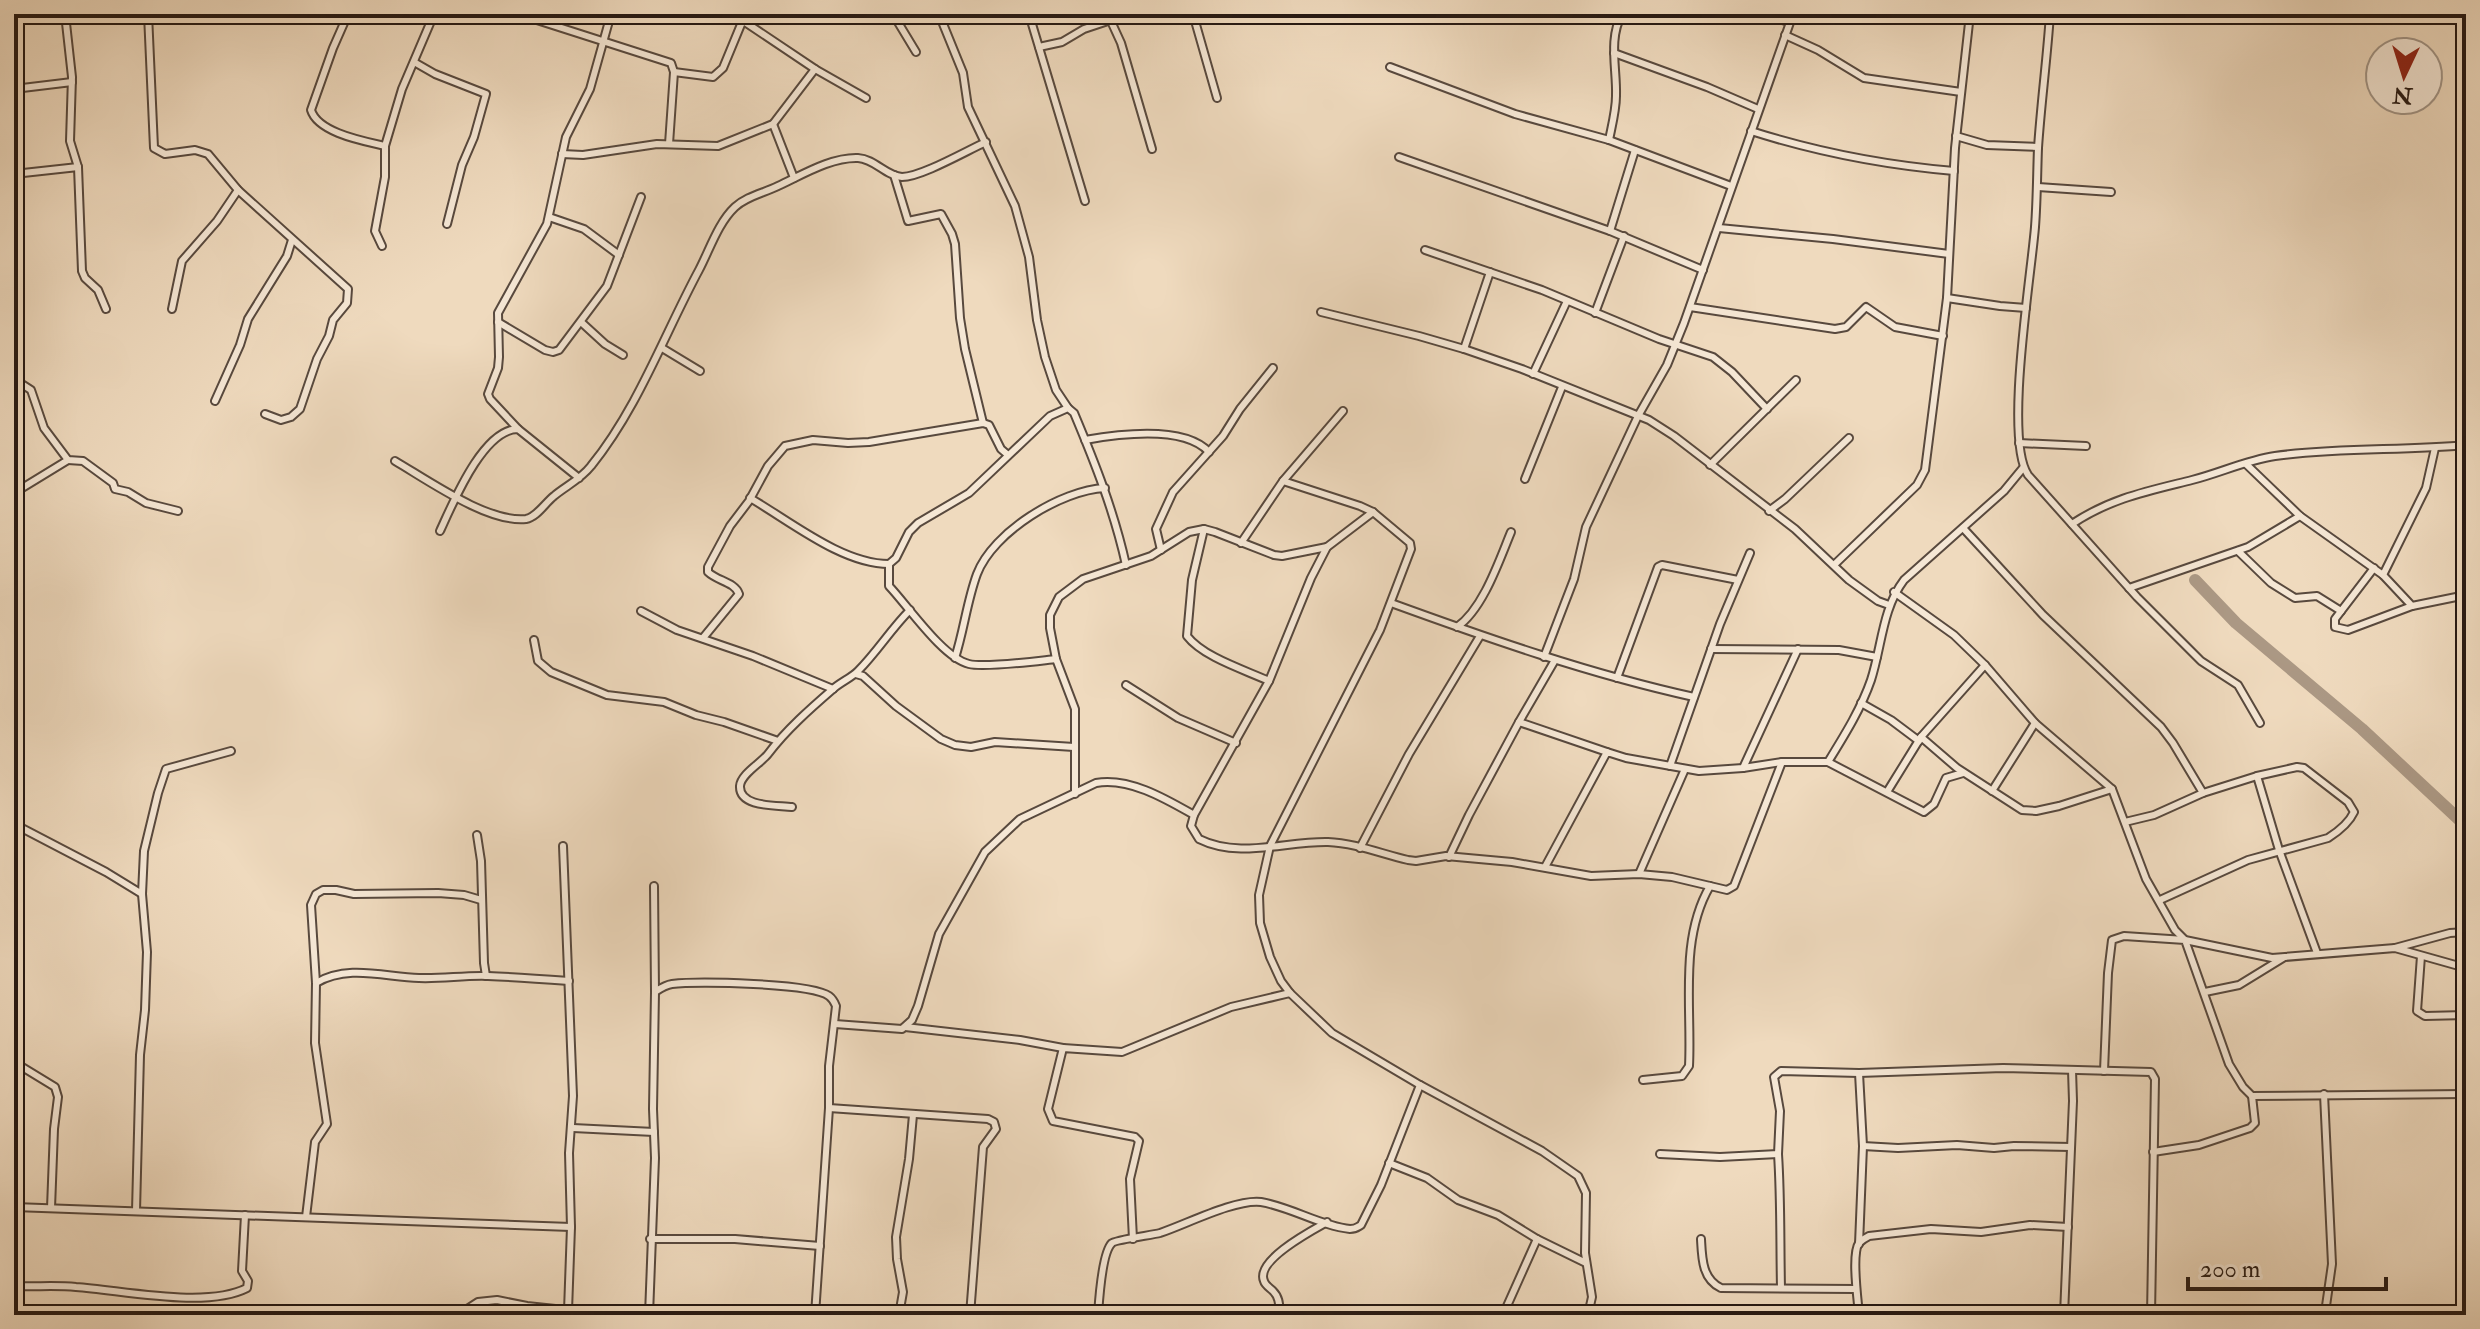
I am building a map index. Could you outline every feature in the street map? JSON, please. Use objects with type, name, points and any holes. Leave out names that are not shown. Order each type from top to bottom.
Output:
[{"type":"street","points":[[65,14],[72,82],[70,141],[78,167],[82,275],[98,290],[106,309]]},
{"type":"street","points":[[148,14],[154,148],[161,154],[195,150],[208,154],[238,190],[346,286],[348,297],[333,320],[300,409],[291,417],[281,420],[265,414]]},
{"type":"street","points":[[348,14],[320,82],[312,114],[316,121],[350,138],[385,146]]},
{"type":"street","points":[[382,246],[375,223],[385,177],[385,146],[397,101],[434,14]]},
{"type":"street","points":[[518,14],[671,63],[674,72],[669,144]]},
{"type":"street","points":[[579,478],[518,429],[488,394],[498,368],[500,309],[531,256],[549,217],[566,137],[590,89],[611,14]]},
{"type":"street","points":[[733,14],[815,69],[866,98]]},
{"type":"street","points":[[893,14],[916,52]]},
{"type":"street","points":[[939,14],[963,73],[968,107],[1010,192],[1019,219],[1029,257],[1045,357],[1056,390],[1074,413],[1105,488],[1119,530],[1126,565]]},
{"type":"street","points":[[1029,14],[1085,201]]},
{"type":"street","points":[[1039,47],[1062,42],[1117,14]]},
{"type":"street","points":[[1193,14],[1217,98]]},
{"type":"street","points":[[1603,14],[1617,22]]},
{"type":"street","points":[[1609,140],[1616,94],[1614,53],[1617,22],[1622,14]]},
{"type":"street","points":[[1762,14],[1789,22]]},
{"type":"street","points":[[1544,657],[1574,579],[1586,527],[1676,344],[1793,14]]},
{"type":"street","points":[[1834,565],[1879,524],[1922,478],[1925,470],[1947,298],[1956,136],[1970,14]]},
{"type":"street","points":[[2050,14],[2026,308],[2019,443],[2023,468],[2129,588],[2201,661],[2238,685],[2260,723]]},
{"type":"street","points":[[1110,19],[1121,43],[1152,149]]},
{"type":"street","points":[[674,72],[713,77],[723,68],[742,22]]},
{"type":"street","points":[[1785,35],[1818,50],[1864,78],[1961,92]]},
{"type":"street","points":[[1614,53],[1758,109]]},
{"type":"street","points":[[414,62],[435,74],[486,94],[474,137],[462,165],[447,224]]},
{"type":"street","points":[[1390,67],[1515,114],[1609,140],[1731,186]]},
{"type":"street","points":[[562,154],[583,155],[669,144],[718,146],[773,124],[815,69]]},
{"type":"street","points":[[14,89],[72,82]]},
{"type":"street","points":[[773,124],[794,178]]},
{"type":"street","points":[[1751,131],[1834,154],[1905,167],[1954,171]]},
{"type":"street","points":[[1956,136],[1987,145],[2038,147]]},
{"type":"street","points":[[395,461],[489,514],[526,519],[533,516],[551,498],[579,478],[609,442],[662,348],[724,220],[736,206],[824,165],[857,158],[894,175],[911,176],[986,142]]},
{"type":"street","points":[[1610,231],[1635,150]]},
{"type":"street","points":[[1399,157],[1624,236],[1703,270]]},
{"type":"street","points":[[14,174],[78,167]]},
{"type":"street","points":[[894,175],[908,221],[941,214],[952,234],[965,349],[983,423]]},
{"type":"street","points":[[2038,187],[2111,192]]},
{"type":"street","points":[[172,309],[182,261],[217,221],[238,190]]},
{"type":"street","points":[[498,322],[545,350],[559,350],[602,294],[641,197]]},
{"type":"street","points":[[549,217],[584,229],[619,255]]},
{"type":"street","points":[[1719,228],[1949,254]]},
{"type":"street","points":[[1595,313],[1624,236]]},
{"type":"street","points":[[215,401],[248,319],[287,256],[292,240]]},
{"type":"street","points":[[1425,250],[1567,301],[1722,363],[1767,409]]},
{"type":"street","points":[[1464,349],[1490,272]]},
{"type":"street","points":[[1947,298],[2026,308]]},
{"type":"street","points":[[1533,374],[1567,301]]},
{"type":"street","points":[[1690,307],[1835,329],[1846,327],[1866,307],[1895,327],[1943,336]]},
{"type":"street","points":[[1321,312],[1464,349],[1664,428],[1795,529],[1849,580],[1873,598],[1889,605]]},
{"type":"street","points":[[581,322],[605,344],[623,355]]},
{"type":"street","points":[[662,348],[700,371]]},
{"type":"street","points":[[1161,550],[1156,529],[1165,506],[1185,477],[1223,436],[1273,368]]},
{"type":"street","points":[[14,379],[31,390],[44,428],[68,460]]},
{"type":"street","points":[[1710,465],[1796,380]]},
{"type":"street","points":[[1525,479],[1562,387]]},
{"type":"street","points":[[750,498],[835,548],[889,564],[918,523],[969,493],[1050,416],[1068,408]]},
{"type":"street","points":[[1241,543],[1283,481],[1343,411]]},
{"type":"street","points":[[703,638],[739,594],[735,586],[713,577],[708,569],[730,526],[780,450],[793,443],[813,440],[869,442],[983,423],[989,425],[1001,449],[1008,455]]},
{"type":"street","points":[[440,531],[469,471],[482,453],[505,433],[518,429]]},
{"type":"street","points":[[1085,440],[1125,434],[1166,435],[1200,443],[1209,452]]},
{"type":"street","points":[[1769,511],[1849,438]]},
{"type":"street","points":[[2019,443],[2086,446]]},
{"type":"street","points":[[2072,524],[2094,509],[2117,499],[2274,456],[2466,445]]},
{"type":"street","points":[[2383,575],[2426,488],[2435,448]]},
{"type":"street","points":[[14,493],[68,460],[83,461],[113,483],[115,489],[132,494],[146,503],[178,511]]},
{"type":"street","points":[[2246,464],[2300,516],[2383,575],[2412,606]]},
{"type":"street","points":[[1828,762],[1861,703],[1894,592],[2004,491],[2023,468]]},
{"type":"street","points":[[1283,481],[1373,512],[1411,545],[1391,603],[1365,660],[1270,846],[1259,895],[1260,923],[1270,957],[1290,993],[1332,1033],[1542,1151],[1578,1176],[1586,1193],[1586,1263],[1592,1297],[1588,1315]]},
{"type":"street","points":[[955,658],[978,572],[996,544],[1053,503],[1092,488],[1105,488]]},
{"type":"street","points":[[1373,512],[1327,547],[1311,578],[1269,681],[1194,815],[1191,826],[1195,835],[1204,842],[1245,849],[1329,842],[1416,861],[1449,857],[1545,867],[1591,876],[1639,874],[1672,877],[1727,890],[1734,886],[1782,762]]},
{"type":"street","points":[[2129,588],[2238,551],[2300,516]]},
{"type":"street","points":[[1963,528],[2043,615],[2161,727],[2203,793]]},
{"type":"street","points":[[1204,529],[1192,580],[1187,636],[1206,652],[1269,681]]},
{"type":"street","points":[[1075,794],[1075,709],[1056,659],[1050,628],[1050,615],[1059,597],[1083,579],[1151,556],[1189,532],[1204,529],[1257,550],[1282,556],[1327,547]]},
{"type":"street","points":[[1457,627],[1469,619],[1511,532]]},
{"type":"street","points":[[2238,551],[2271,583],[2295,598],[2320,597],[2341,611]]},
{"type":"street","points":[[1670,766],[1711,649],[1750,553]]},
{"type":"street","points":[[889,564],[889,586],[955,658],[974,665],[1056,659]]},
{"type":"street","points":[[1617,678],[1658,567],[1662,565],[1738,580]]},
{"type":"street","points":[[2374,568],[2341,611],[2335,627],[2343,631],[2412,606],[2466,595]]},
{"type":"street","points":[[1894,592],[1954,635],[1985,665],[2035,723],[2112,789],[2139,865],[2175,930],[2185,940],[2229,1064],[2252,1096],[2255,1123],[2250,1128],[2199,1145],[2153,1152]]},
{"type":"street","points":[[1391,603],[1544,657],[1694,697]]},
{"type":"street","points":[[792,807],[754,803],[745,798],[740,786],[743,779],[833,689],[856,674],[910,610]]},
{"type":"street","points":[[641,611],[677,630],[833,689]]},
{"type":"street","points":[[1469,619],[1470,632]]},
{"type":"street","points":[[1360,848],[1409,754],[1480,636]]},
{"type":"street","points":[[534,640],[538,661],[551,672],[607,695],[664,702],[778,741]]},
{"type":"street","points":[[1711,649],[1839,650],[1877,657]]},
{"type":"street","points":[[1743,768],[1798,649]]},
{"type":"street","points":[[1449,857],[1555,660]]},
{"type":"street","points":[[2466,660],[2466,671]]},
{"type":"street","points":[[1887,792],[1920,739],[1985,665]]},
{"type":"street","points":[[856,674],[863,676],[896,706],[941,739],[955,745],[971,747],[995,742],[1074,747]]},
{"type":"street","points":[[1126,685],[1178,718],[1236,743]]},
{"type":"street","points":[[1861,703],[1920,739],[1963,773],[2016,807],[2029,811],[2059,806],[2112,789]]},
{"type":"street","points":[[1519,722],[1626,758],[1699,771],[1782,762],[1828,762],[1921,811],[1928,811],[1934,804],[1946,778],[1963,773]]},
{"type":"street","points":[[1992,791],[2035,723]]},
{"type":"street","points":[[136,1211],[140,1055],[147,952],[142,894],[144,851],[166,769],[231,751]]},
{"type":"street","points":[[1545,867],[1607,752]]},
{"type":"street","points":[[2125,822],[2154,815],[2203,793],[2297,767],[2304,768],[2353,807],[2351,818],[2328,838],[2248,860],[2160,900]]},
{"type":"street","points":[[1639,874],[1685,769]]},
{"type":"street","points":[[2257,776],[2279,850],[2317,953]]},
{"type":"street","points":[[905,1027],[918,1006],[939,934],[985,852],[1020,819],[1096,783],[1114,782],[1167,800],[1194,815]]},
{"type":"street","points":[[14,824],[142,894]]},
{"type":"street","points":[[477,835],[486,976]]},
{"type":"street","points":[[563,846],[573,1128],[569,1153],[571,1227],[568,1311]]},
{"type":"street","points":[[649,1315],[655,1158],[654,886]]},
{"type":"street","points":[[1643,1080],[1682,1076],[1688,1071],[1694,924],[1699,904],[1710,886]]},
{"type":"street","points":[[306,1217],[315,1142],[327,1124],[315,1043],[316,983],[311,905],[316,894],[323,890],[354,894],[438,893],[481,900]]},
{"type":"street","points":[[2104,1071],[2112,940],[2124,936],[2185,940],[2283,958],[2395,948],[2450,933],[2466,932]]},
{"type":"street","points":[[2395,948],[2466,968]]},
{"type":"street","points":[[2421,956],[2417,1011],[2425,1016],[2466,1015]]},
{"type":"street","points":[[2205,992],[2239,985],[2283,958]]},
{"type":"street","points":[[316,983],[328,976],[347,973],[419,978],[486,976],[569,981]]},
{"type":"street","points":[[655,992],[674,984],[706,982],[803,987],[828,994],[833,999],[836,1006],[835,1024],[829,1066],[815,1315]]},
{"type":"street","points":[[835,1024],[905,1027],[1063,1048],[1122,1052],[1231,1007],[1290,993]]},
{"type":"street","points":[[1063,1048],[1048,1109],[1053,1121],[1135,1137],[1139,1141],[1130,1179],[1133,1239]]},
{"type":"street","points":[[14,1062],[55,1087],[58,1097],[51,1208]]},
{"type":"street","points":[[1781,1288],[1780,1111],[1776,1074],[1788,1071],[1859,1073],[2003,1068],[2146,1070],[2155,1079],[2151,1315]]},
{"type":"street","points":[[2064,1315],[2072,1070]]},
{"type":"street","points":[[1859,1073],[1863,1146],[1859,1244]]},
{"type":"street","points":[[1098,1315],[1105,1261],[1110,1245],[1118,1240],[1156,1234],[1254,1201],[1286,1207],[1350,1229],[1361,1225],[1420,1085]]},
{"type":"street","points":[[2324,1094],[2332,1264],[2326,1306],[2328,1315]]},
{"type":"street","points":[[2252,1096],[2466,1094]]},
{"type":"street","points":[[829,1108],[988,1119],[994,1122],[996,1129],[983,1147],[970,1315]]},
{"type":"street","points":[[899,1315],[903,1292],[896,1237],[913,1115]]},
{"type":"street","points":[[573,1128],[654,1132]]},
{"type":"street","points":[[1863,1146],[2071,1147]]},
{"type":"street","points":[[1660,1154],[1720,1157],[1778,1154]]},
{"type":"street","points":[[1389,1163],[1427,1178],[1458,1200],[1498,1215],[1586,1263]]},
{"type":"street","points":[[14,1207],[571,1227]]},
{"type":"street","points":[[14,1286],[70,1286],[207,1298],[233,1295],[247,1288],[248,1281],[242,1271],[245,1215]]},
{"type":"street","points":[[1280,1315],[1278,1297],[1264,1282],[1264,1273],[1295,1240],[1327,1222]]},
{"type":"street","points":[[1900,1315],[1859,1312],[1856,1249],[1869,1236],[1902,1230],[1981,1232],[2030,1225],[2068,1227]]},
{"type":"street","points":[[650,1239],[735,1239],[820,1246]]},
{"type":"street","points":[[1503,1315],[1537,1239]]},
{"type":"street","points":[[1701,1239],[1705,1273],[1715,1286],[1726,1289],[1856,1289]]},
{"type":"street","points":[[458,1315],[478,1302],[497,1300],[612,1315]]},
{"type":"street","points":[[1968,1315],[2023,1315]]},
{"type":"waterway","points":[[2195,580],[2236,623],[2362,729],[2466,826]]}]
